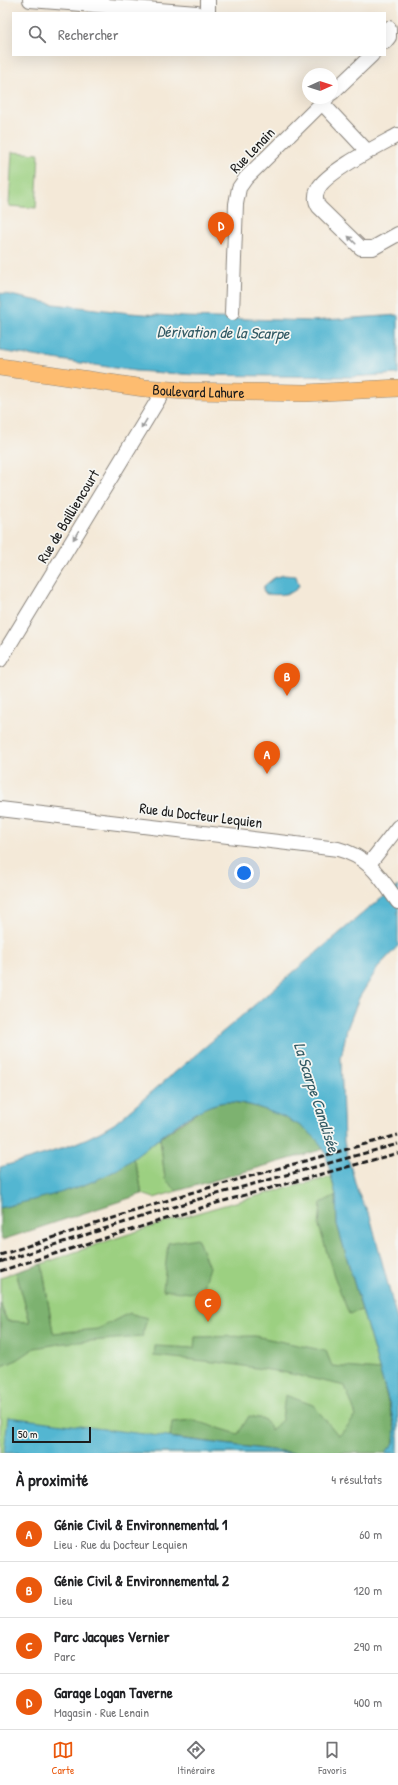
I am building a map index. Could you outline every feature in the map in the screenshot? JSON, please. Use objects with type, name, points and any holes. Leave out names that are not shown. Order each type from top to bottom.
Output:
[{"type":"main road","name":"Boulevard Lahure","points":[[0,367],[34,373],[164,390],[306,393],[398,388]]},
{"type":"street","points":[[30,0],[184,12]]},
{"type":"street","points":[[208,0],[208,12]]},
{"type":"street","points":[[386,41],[389,37],[391,28]]},
{"type":"street","name":"Rue Lenain","points":[[338,87],[371,56]]},
{"type":"street","name":"Rue Lenain","points":[[232,314],[236,204],[239,188],[246,178],[321,104]]},
{"type":"street","points":[[332,104],[368,152]]},
{"type":"street","points":[[398,136],[344,166],[320,186],[316,195],[317,203],[362,248],[373,248],[398,234]]},
{"type":"street","name":"Rue de Bailliencourt","points":[[0,660],[164,390]]},
{"type":"street","name":"Rue du Docteur Lequien","points":[[0,809],[331,847],[349,852],[369,864],[386,884],[398,902]]},
{"type":"street","points":[[369,864],[398,827]]},
{"type":"green space","points":[[12,152],[39,154],[36,208],[9,206]]},
{"type":"green space","points":[[224,1102],[250,1105],[280,1115],[307,1130],[317,1139],[324,1149],[177,1191],[165,1179],[160,1138],[205,1107]]},
{"type":"green space","points":[[160,1138],[165,1179],[177,1191],[154,1198],[142,1194],[139,1177],[133,1158]]},
{"type":"green space","points":[[133,1158],[139,1177],[142,1194],[2,1240],[0,1233],[0,1208],[84,1185],[118,1169]]},
{"type":"green space","points":[[331,1177],[336,1195],[337,1224],[390,1406],[398,1453],[0,1453],[0,1350],[53,1333],[42,1264],[185,1216]]},
{"type":"green space","points":[[336,1195],[337,1224],[362,1310],[349,1314],[334,1276],[319,1226],[321,1203]]},
{"type":"green space","points":[[197,1238],[209,1267],[203,1286],[191,1293],[163,1290],[168,1243]]},
{"type":"green space","points":[[42,1264],[53,1333],[98,1329],[129,1313],[147,1318],[142,1337],[65,1343],[35,1348],[17,1360],[0,1367],[0,1303],[7,1321],[30,1322],[16,1272]]},
{"type":"green space","points":[[16,1272],[30,1322],[7,1321],[0,1303],[0,1277]]},
{"type":"green space","points":[[255,1336],[326,1351],[332,1366],[380,1370],[395,1429],[394,1443],[385,1453],[295,1453],[170,1437],[172,1422],[192,1420],[238,1434],[249,1416],[264,1419],[271,1430],[282,1420],[285,1395],[313,1405],[339,1436],[356,1416],[345,1386],[282,1372],[224,1363],[154,1356],[155,1346],[194,1348],[195,1337]]},
{"type":"water","name":"Dérivation de la Scarpe","points":[[0,293],[54,304],[130,313],[186,317],[311,321],[398,315],[398,374],[349,377],[196,375],[135,371],[0,351]]},
{"type":"water","points":[[283,575],[296,576],[299,586],[293,592],[289,593],[279,595],[266,594],[263,590],[264,586],[274,578]]},
{"type":"water","name":"La Scarpe Canalisée","points":[[398,886],[398,946],[379,966],[359,998],[347,1029],[341,1058],[344,1142],[358,1193],[370,1216],[398,1323],[398,1453],[385,1453],[394,1443],[395,1429],[390,1406],[337,1224],[336,1195],[325,1152],[317,1140],[306,1130],[288,1119],[257,1107],[232,1102],[218,1103],[188,1117],[130,1161],[118,1169],[90,1183],[60,1193],[0,1208],[0,1167],[73,1144],[114,1124],[369,908]]},
{"type":"water","points":[[8,1417],[295,1453],[4,1453]]},
{"type":"railway","points":[[0,1255],[190,1193],[398,1135]]},
{"type":"railway","points":[[0,1262],[192,1201],[398,1144]]},
{"type":"railway","points":[[0,1271],[220,1202],[398,1153]]},
{"type":"place","name":"Garage Logan Taverne","points":[[221,245]]},
{"type":"place","name":"Génie Civil & Environnemental 2","points":[[287,696]]},
{"type":"place","name":"Génie Civil & Environnemental 1","points":[[267,774]]},
{"type":"place","name":"Parc Jacques Vernier","points":[[208,1322]]}]
